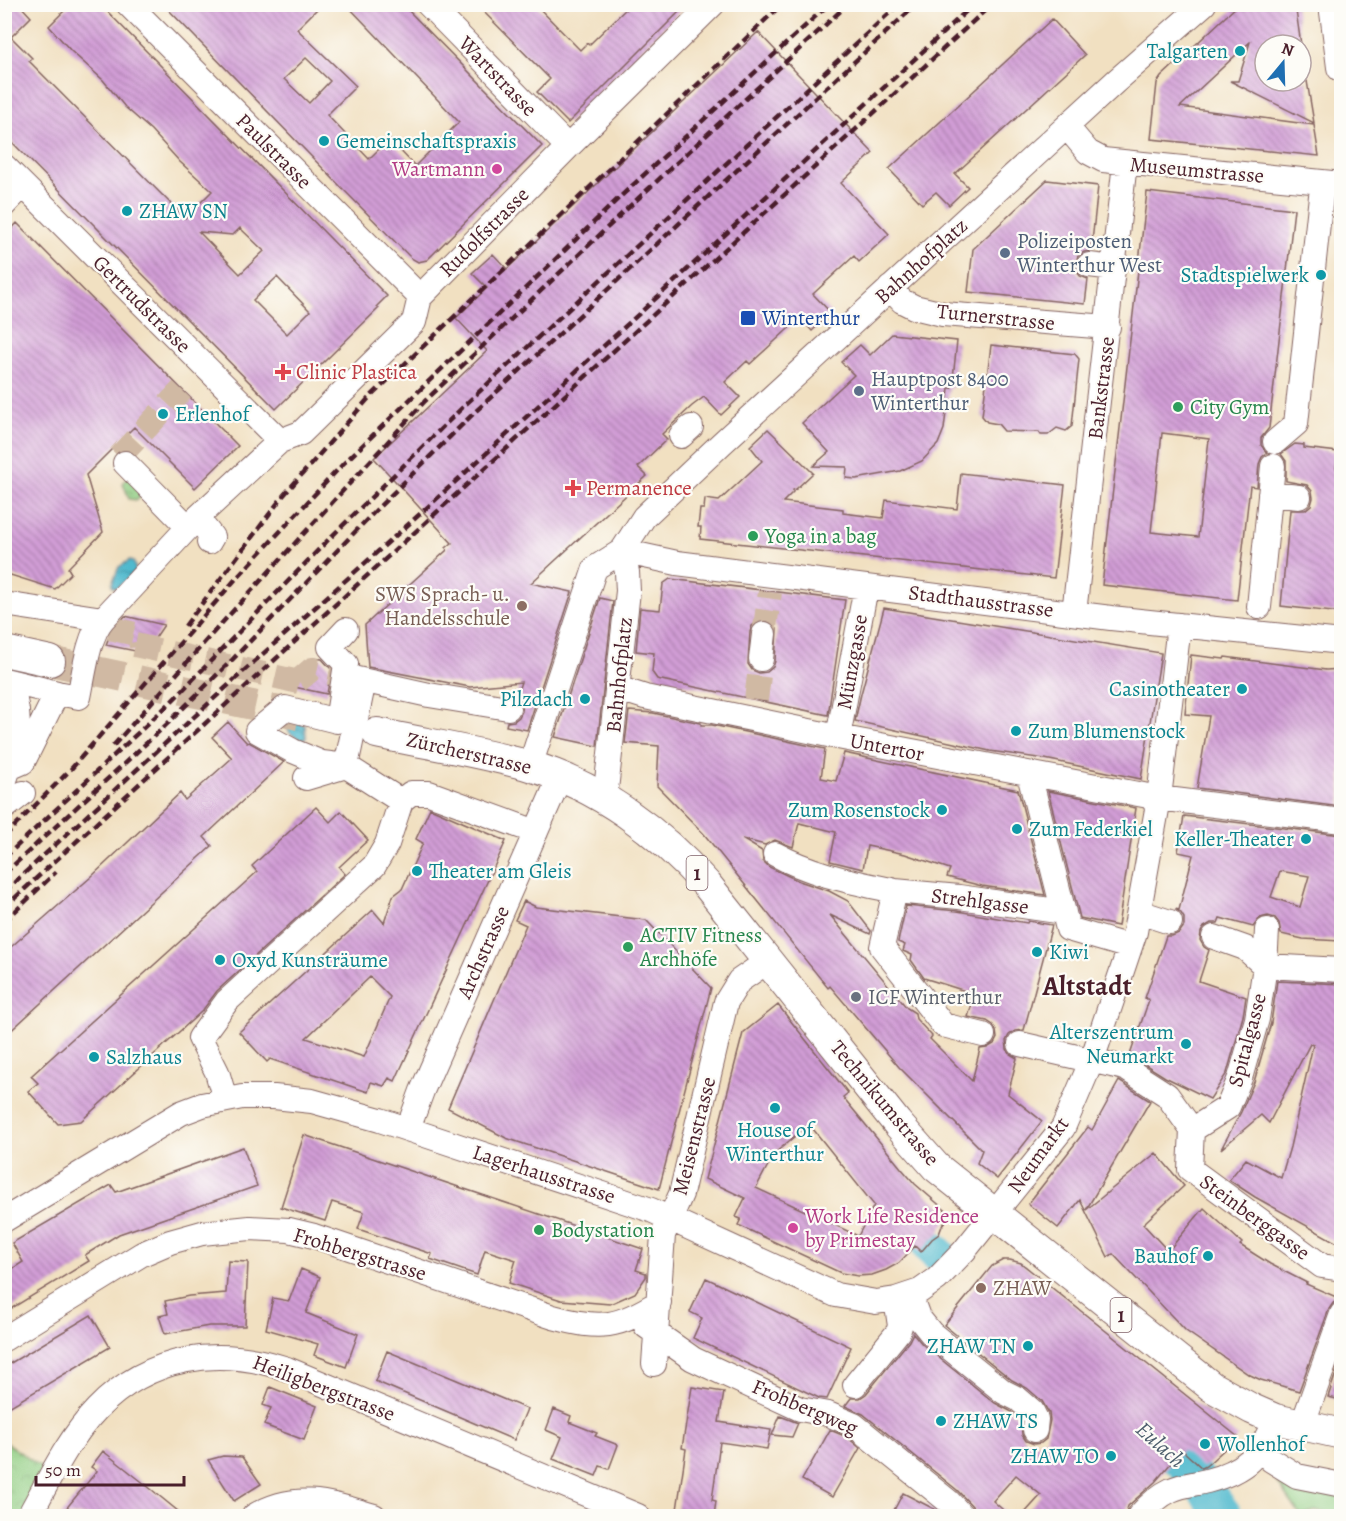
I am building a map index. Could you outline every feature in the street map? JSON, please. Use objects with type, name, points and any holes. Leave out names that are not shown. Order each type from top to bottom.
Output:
[{"type":"main road","points":[[1334,4],[1341,67]]},
{"type":"main road","points":[[4,651],[50,661]]},
{"type":"main road","name":"Zürcherstrasse","points":[[377,733],[530,766],[560,777]]},
{"type":"main road","name":"Technikumstrasse","points":[[560,777],[605,799],[654,834],[692,868],[897,1123],[936,1167],[1002,1204],[1212,1387],[1252,1409],[1296,1417],[1341,1434]]},
{"type":"street","name":"Paulstrasse","points":[[128,4],[420,297]]},
{"type":"street","name":"Wartstrasse","points":[[429,4],[568,147]]},
{"type":"street","name":"Rudolfstrasse","points":[[102,629],[192,522],[280,441],[301,433],[414,322],[420,297],[713,4]]},
{"type":"street","name":"Bahnhofplatz","points":[[530,766],[595,568],[622,551],[644,517],[890,288],[1204,4]]},
{"type":"street","name":"Museumstrasse","points":[[1067,127],[1091,155],[1103,160],[1341,184]]},
{"type":"street","name":"Bankstrasse","points":[[1074,613],[1125,163]]},
{"type":"street","name":"Gertrudstrasse","points":[[4,166],[280,441]]},
{"type":"street","points":[[4,205],[23,185]]},
{"type":"street","points":[[1259,607],[1274,454],[1296,424],[1321,196]]},
{"type":"street","points":[[1089,265],[1114,268]]},
{"type":"street","name":"Turnerstrasse","points":[[890,288],[902,301],[914,307],[943,314],[1108,327]]},
{"type":"street","points":[[125,463],[212,537],[209,542]]},
{"type":"street","points":[[1270,494],[1299,497]]},
{"type":"street","name":"Bahnhofplatz","points":[[605,799],[628,591],[627,572],[622,551]]},
{"type":"street","name":"Stadthausstrasse","points":[[622,551],[677,563],[866,587],[1074,613],[1341,642]]},
{"type":"street","name":"Münzgasse","points":[[838,737],[866,587]]},
{"type":"street","points":[[4,604],[102,629],[79,697],[6,680]]},
{"type":"street","name":"Neumarkt","points":[[1002,1204],[1063,1128],[1092,1060],[1130,947],[1139,912],[1159,798],[1179,625]]},
{"type":"street","points":[[346,630],[330,647],[346,664],[348,685],[346,766]]},
{"type":"street","points":[[761,659],[764,634]]},
{"type":"street","points":[[6,680],[17,701],[19,722],[10,784]]},
{"type":"street","points":[[348,685],[404,690],[508,708]]},
{"type":"street","points":[[348,685],[337,721],[285,708],[256,731],[293,751],[322,763],[346,766],[401,801]]},
{"type":"street","name":"Untertor","points":[[617,688],[645,697],[838,737],[1159,798],[1341,820]]},
{"type":"street","points":[[10,784],[57,693]]},
{"type":"street","points":[[306,778],[346,766]]},
{"type":"street","points":[[1029,774],[1068,929],[1130,947]]},
{"type":"street","name":"Archstrasse","points":[[408,1129],[422,1090],[560,777]]},
{"type":"street","points":[[225,1099],[217,1072],[200,1038],[227,1001],[375,866],[387,844],[401,801],[411,793],[429,793],[536,832]]},
{"type":"street","name":"Strehlgasse","points":[[775,854],[815,872],[896,891],[959,897],[1065,916]]},
{"type":"street","points":[[896,891],[882,947],[943,1025],[983,1035]]},
{"type":"street","points":[[1139,912],[1170,922]]},
{"type":"street","name":"Spitalgasse","points":[[1192,1130],[1228,1107],[1240,1078],[1257,1019],[1265,966],[1267,930]]},
{"type":"street","points":[[1214,937],[1245,948],[1265,966]]},
{"type":"street","name":"Meisenstrasse","points":[[654,1364],[663,1235],[681,1194],[726,1002],[739,981],[768,961]]},
{"type":"street","name":"Spitalgasse","points":[[1265,966],[1341,970]]},
{"type":"street","points":[[674,1163],[712,1026],[726,1002]]},
{"type":"street","points":[[681,1194],[697,1163],[731,1036]]},
{"type":"street","points":[[1020,1044],[1125,1068],[1167,1095],[1192,1130]]},
{"type":"street","name":"Lagerhausstrasse","points":[[4,1220],[181,1113],[225,1099],[257,1096],[302,1099],[380,1119],[671,1218],[836,1295],[876,1302],[903,1297],[937,1279],[964,1251],[1002,1204]]},
{"type":"street","name":"Steinberggasse","points":[[1192,1130],[1190,1169],[1322,1266],[1341,1269]]},
{"type":"street","name":"Frohbergstrasse","points":[[4,1339],[142,1254],[170,1242],[202,1233],[250,1228],[289,1230],[314,1236],[568,1321],[589,1325],[606,1325],[634,1317],[659,1302]]},
{"type":"street","points":[[855,1385],[898,1332],[903,1297]]},
{"type":"street","points":[[903,1297],[927,1330],[1004,1399],[1018,1399],[1032,1411],[1036,1419],[1035,1430]]},
{"type":"street","points":[[1139,1516],[1152,1502],[1171,1490],[1239,1470],[1258,1452],[1268,1438],[1296,1417],[1341,1314]]},
{"type":"street","name":"Frohbergweg","points":[[634,1317],[693,1359],[800,1409],[840,1417],[854,1425],[948,1501],[962,1516]]},
{"type":"street","name":"Heiligbergstrasse","points":[[29,1516],[72,1440],[96,1410],[123,1386],[174,1363],[220,1356],[243,1358],[287,1369],[638,1516]]},
{"type":"street","points":[[1271,1460],[1297,1476],[1341,1485]]},
{"type":"street","points":[[254,1516],[284,1503],[304,1501],[331,1503],[374,1516]]},
{"type":"green space","points":[[130,475],[146,491],[137,500],[129,499],[123,483]]},
{"type":"green space","points":[[4,1441],[52,1475],[29,1516],[5,1516]]},
{"type":"green space","points":[[1269,1470],[1341,1495],[1341,1516],[1314,1511],[1301,1516]]},
{"type":"green space","points":[[1191,1484],[1216,1492],[1233,1516],[1214,1516]]},
{"type":"water","points":[[130,560],[134,563],[136,571],[117,588],[113,587],[112,584],[119,567]]},
{"type":"water","points":[[282,717],[305,725],[306,738],[301,740],[290,733]]},
{"type":"building","points":[[4,4],[19,4],[31,17],[11,37],[32,58],[29,61],[185,218],[212,191],[125,107],[103,80],[71,51],[49,26],[71,4],[100,4],[387,296],[377,306],[379,308],[276,409],[4,134]],"holes":[[[240,228],[264,251],[240,274],[199,232],[233,235]],[[277,277],[310,311],[287,334],[253,300]]]},
{"type":"building","points":[[163,4],[322,4],[297,29],[356,86],[327,115],[369,159],[389,139],[415,166],[459,122],[346,4],[402,4],[542,146],[427,260],[418,262],[411,258]],"holes":[[[306,58],[330,81],[309,103],[284,79]]]},
{"type":"building","points":[[476,4],[535,4],[580,50],[587,43],[589,45],[631,4],[687,4],[568,123],[537,92],[550,79]]},
{"type":"building","points":[[1239,4],[1295,4],[1299,33],[1253,33],[1253,92],[1230,81],[1238,81],[1250,42],[1180,107],[1314,125],[1319,156],[1151,139],[1157,83]]},
{"type":"building","points":[[1052,19],[1085,55],[955,174],[968,187],[949,205],[936,192],[922,204],[889,169]]},
{"type":"building","points":[[758,32],[873,153],[841,183],[889,234],[859,262],[854,256],[813,294],[831,313],[812,331],[800,318],[750,364],[747,361],[725,382],[740,397],[721,415],[704,397],[692,406],[662,434],[667,439],[638,467],[647,476],[531,583],[572,592],[527,730],[506,726],[507,722],[519,717],[522,711],[521,702],[516,696],[521,682],[470,687],[368,667],[365,625],[452,543],[374,458],[487,351],[456,318],[487,288],[472,273],[493,254],[507,269]]},
{"type":"building","points":[[1254,93],[1309,93],[1314,123]]},
{"type":"building","points":[[1047,180],[1098,186],[1091,251],[1078,256],[1075,264],[1080,276],[1088,279],[1085,304],[968,292],[973,249]]},
{"type":"building","points":[[1147,192],[1294,209],[1269,428],[1261,438],[1261,445],[1267,453],[1259,464],[1257,487],[1250,486],[1237,600],[1102,585]],"holes":[[[1162,433],[1209,439],[1198,537],[1151,532]]]},
{"type":"building","points":[[17,223],[238,446],[195,488],[134,427],[86,475],[103,532],[68,568],[71,573],[55,589],[4,573],[4,237]]},
{"type":"building","points":[[892,334],[957,341],[952,388],[949,388],[944,429],[938,444],[922,461],[900,471],[856,479],[846,478],[847,467],[813,466],[829,452],[802,423],[854,375],[841,362],[860,345],[870,355]]},
{"type":"building","points":[[991,345],[1075,354],[1079,359],[1072,426],[1066,431],[1057,428],[1048,435],[1041,435],[1039,432],[1004,431],[998,424],[987,422],[982,416]]},
{"type":"building","points":[[768,429],[813,473],[783,502],[843,509],[843,513],[883,518],[886,500],[957,509],[961,473],[1065,485],[1054,578],[700,539],[701,527],[698,527],[700,509],[704,509],[705,499],[719,501],[762,461],[750,446]]},
{"type":"building","points":[[1295,444],[1304,445],[1304,448],[1338,452],[1336,468],[1341,469],[1339,514],[1341,514],[1341,613],[1281,606],[1290,510],[1305,510],[1311,505],[1313,498],[1312,491],[1307,485],[1286,481],[1286,461],[1281,454]]},
{"type":"building","points":[[670,579],[845,600],[828,715],[657,679],[652,672],[654,653],[636,651],[640,608],[660,610],[663,584]],"holes":[[[766,620],[773,623],[777,629],[775,661],[773,667],[767,672],[759,673],[752,670],[748,664],[750,632],[752,626],[758,621]]]},
{"type":"building","points":[[600,598],[613,601],[597,746],[555,737]]},
{"type":"building","points":[[884,608],[1161,653],[1141,779],[1045,759],[990,751],[855,721]]},
{"type":"building","points":[[125,616],[164,625],[145,653],[106,645],[110,634]]},
{"type":"building","points":[[1191,655],[1326,670],[1341,669],[1341,807],[1197,788],[1209,716],[1185,714]]},
{"type":"building","points":[[312,658],[322,659],[331,669],[327,694],[285,685]]},
{"type":"building","points":[[629,711],[653,713],[701,723],[701,725],[712,725],[825,749],[821,778],[836,781],[844,753],[1018,790],[1045,895],[982,886],[947,877],[950,869],[905,854],[867,846],[863,869],[830,861],[836,832],[799,823],[793,847],[775,840],[765,845],[742,839],[762,851],[763,861],[769,867],[848,901],[871,931],[870,934],[830,915],[907,1008],[915,1013],[916,1019],[932,1036],[930,1039],[972,1081],[980,1049],[994,1044],[997,1038],[996,1031],[987,1021],[968,1017],[975,994],[924,978],[911,960],[912,955],[903,951],[905,945],[898,942],[906,906],[1052,925],[1024,1030],[1015,1031],[1006,1041],[1010,1054],[1017,1058],[1008,1094],[1042,1121],[997,1179],[977,1163],[982,1150],[899,1067],[830,986],[828,988],[704,834],[657,786],[659,746],[625,743]]},
{"type":"building","points":[[228,722],[247,743],[249,742],[284,762],[204,837],[212,846],[4,1037],[4,953],[91,877],[180,793],[185,800],[232,758],[212,737]]},
{"type":"building","points":[[1048,791],[1136,808],[1118,926],[1080,918]]},
{"type":"building","points":[[316,807],[330,822],[341,811],[368,840],[339,867],[345,874],[217,991],[202,1011],[81,1121],[58,1124],[28,1091],[38,1083],[31,1076],[257,872],[252,866]]},
{"type":"building","points":[[430,808],[506,841],[395,1081],[389,1078],[384,1086],[371,1082],[368,1092],[270,1059],[267,1062],[239,1032],[373,910],[384,923],[393,896],[402,889],[423,843],[416,839]],"holes":[[[370,977],[390,997],[364,1057],[306,1038]]]},
{"type":"building","points":[[1184,816],[1341,835],[1341,941],[1303,939],[1281,934],[1279,923],[1275,918],[1268,916],[1260,918],[1253,927],[1220,918],[1218,923],[1211,923],[1201,932],[1200,940],[1209,950],[1199,981],[1246,997],[1227,1073],[1210,1099],[1165,1077],[1130,1055],[1149,1000],[1145,998],[1166,936],[1179,933],[1184,926],[1184,918],[1175,909],[1179,910],[1193,855],[1178,852]],"holes":[[[1280,871],[1309,876],[1300,907],[1271,897]]]},
{"type":"building","points":[[524,901],[536,907],[646,920],[711,988],[659,1189],[506,1138],[448,1108],[526,925],[515,920]]},
{"type":"building","points":[[1277,981],[1341,984],[1341,1245],[1229,1180],[1246,1159],[1281,1178],[1313,1045],[1310,1044],[1269,1123],[1261,1115],[1221,1149],[1254,1082],[1271,1023]]},
{"type":"building","points":[[778,1005],[848,1093],[843,1097],[901,1168],[915,1184],[951,1215],[939,1234],[921,1252],[915,1246],[899,1263],[886,1270],[872,1275],[858,1276],[841,1273],[738,1225],[741,1219],[736,1217],[745,1198],[705,1179],[743,1033]],"holes":[[[809,1124],[874,1205],[858,1236],[756,1188],[774,1154]]]},
{"type":"building","points":[[1119,1081],[1150,1101],[1086,1210],[1156,1153],[1184,1186],[1143,1224],[1168,1251],[1204,1208],[1242,1243],[1240,1245],[1306,1284],[1341,1299],[1333,1303],[1329,1309],[1299,1391],[1248,1374],[1186,1331],[1113,1254],[1108,1257],[1080,1200],[1058,1228],[1028,1204],[1088,1127],[1092,1130]]},
{"type":"building","points":[[304,1135],[643,1249],[636,1270],[646,1273],[646,1277],[635,1293],[610,1304],[561,1300],[509,1283],[516,1260],[485,1250],[477,1275],[430,1259],[432,1254],[358,1229],[364,1212],[332,1202],[325,1221],[281,1207]]},
{"type":"building","points":[[243,1147],[257,1186],[119,1234],[85,1255],[89,1261],[4,1313],[4,1274],[23,1262],[12,1243],[111,1185],[116,1192]]},
{"type":"building","points":[[1003,1260],[1021,1263],[1238,1437],[1202,1468],[1182,1450],[1155,1482],[1128,1506],[1125,1516],[1022,1516],[1041,1495],[1016,1475],[993,1501],[1010,1516],[976,1516],[972,1506],[957,1490],[863,1414],[845,1406],[851,1398],[860,1398],[866,1394],[913,1333],[922,1344],[995,1403],[1021,1420],[1022,1435],[1026,1441],[1034,1444],[1046,1439],[1050,1420],[1042,1401],[944,1325],[992,1266]]},
{"type":"building","points":[[228,1261],[248,1262],[245,1326],[209,1326],[165,1334],[159,1316],[168,1314],[165,1301],[189,1296],[226,1293]]},
{"type":"building","points":[[301,1269],[320,1277],[306,1313],[358,1334],[346,1367],[314,1355],[318,1344],[266,1329],[273,1298],[289,1301]]},
{"type":"building","points":[[706,1278],[851,1347],[827,1399],[819,1398],[693,1338],[702,1318],[690,1312]]},
{"type":"building","points":[[91,1315],[110,1347],[4,1410],[4,1367]]},
{"type":"building","points":[[387,1351],[527,1409],[514,1440],[375,1381]]},
{"type":"building","points":[[1341,1358],[1341,1400],[1328,1397]]},
{"type":"building","points":[[270,1387],[317,1406],[304,1440],[264,1425],[271,1408],[263,1405]]},
{"type":"building","points":[[692,1387],[724,1392],[719,1422],[771,1430],[767,1449],[720,1442],[712,1500],[716,1501],[714,1516],[677,1510],[686,1449],[682,1448]]},
{"type":"building","points":[[554,1409],[571,1416],[569,1422],[597,1433],[595,1436],[618,1445],[609,1469],[600,1466],[596,1476],[553,1459],[562,1437],[546,1430]]},
{"type":"building","points":[[780,1416],[798,1423],[792,1437],[772,1435]]},
{"type":"building","points":[[830,1430],[847,1437],[860,1448],[832,1497],[802,1480]]},
{"type":"building","points":[[103,1451],[184,1516],[60,1516],[97,1471],[91,1467]]},
{"type":"building","points":[[223,1456],[242,1457],[261,1484],[234,1501],[208,1460]]},
{"type":"building","points":[[903,1493],[936,1510],[943,1516],[891,1516]]},
{"type":"waterway","name":"Eulach","points":[[930,1247],[939,1255]]},
{"type":"waterway","name":"Eulach","points":[[1140,1425],[1184,1463],[1225,1516]]},
{"type":"tunnel","points":[[119,457],[182,390]]},
{"type":"tunnel","points":[[764,634],[770,592]]},
{"type":"tunnel","points":[[110,628],[139,635],[141,646]]},
{"type":"tunnel","points":[[135,645],[308,684]]},
{"type":"tunnel","points":[[756,700],[761,659]]},
{"type":"tunnel","points":[[50,661],[307,717]]},
{"type":"tunnel","points":[[298,681],[312,669],[341,675]]},
{"type":"railway","points":[[185,626],[283,496],[368,399],[782,4]]},
{"type":"railway","points":[[4,837],[71,769],[234,581],[343,464],[620,197],[829,4]]},
{"type":"railway","points":[[113,746],[425,401],[630,206],[848,4]]},
{"type":"railway","points":[[4,858],[171,702],[329,539],[467,403],[899,4]]},
{"type":"railway","points":[[4,874],[165,726],[476,411],[917,4]]},
{"type":"railway","points":[[4,892],[246,669],[420,514],[688,269],[974,4]]},
{"type":"railway","points":[[4,908],[992,4]]},
{"type":"railway","points":[[4,922],[56,872]]},
{"type":"place","name":"Talgarten","points":[[1240,51]]},
{"type":"place","name":"Gemeinschaftspraxis","points":[[324,141]]},
{"type":"place","name":"Wartmann","points":[[497,169]]},
{"type":"place","name":"ZHAW SN","points":[[127,211]]},
{"type":"place","name":"Polizeiposten Winterthur West","points":[[1005,253]]},
{"type":"place","name":"Stadtspielwerk","points":[[1321,275]]},
{"type":"place","name":"Winterthur","points":[[748,318]]},
{"type":"place","name":"Clinic Plastica","points":[[283,372]]},
{"type":"place","name":"Hauptpost 8400 Winterthur","points":[[859,391]]},
{"type":"place","name":"City Gym","points":[[1178,407]]},
{"type":"place","name":"Erlenhof","points":[[163,414]]},
{"type":"place","name":"Permanence","points":[[573,488]]},
{"type":"place","name":"Yoga in a bag","points":[[753,536]]},
{"type":"place","name":"SWS Sprach- u. Handelsschule","points":[[522,606]]},
{"type":"place","name":"Casinotheater","points":[[1242,689]]},
{"type":"place","name":"Pilzdach","points":[[585,699]]},
{"type":"place","name":"Zum Blumenstock","points":[[1016,731]]},
{"type":"place","name":"Zum Rosenstock","points":[[942,810]]},
{"type":"place","name":"Zum Federkiel","points":[[1017,829]]},
{"type":"place","name":"Keller-Theater","points":[[1306,839]]},
{"type":"place","name":"Theater am Gleis","points":[[417,871]]},
{"type":"place","name":"ACTIV Fitness Archhöfe","points":[[628,947]]},
{"type":"place","name":"Kiwi","points":[[1037,952]]},
{"type":"place","name":"Oxyd Kunsträume","points":[[220,960]]},
{"type":"place","name":"ICF Winterthur","points":[[856,997]]},
{"type":"place","name":"Alterszentrum Neumarkt","points":[[1186,1044]]},
{"type":"place","name":"Salzhaus","points":[[94,1057]]},
{"type":"place","name":"House of Winterthur","points":[[775,1108]]},
{"type":"place","name":"Work Life Residence by Primestay","points":[[793,1228]]},
{"type":"place","name":"Bodystation","points":[[539,1230]]},
{"type":"place","name":"Bauhof","points":[[1208,1256]]},
{"type":"place","name":"ZHAW","points":[[981,1288]]},
{"type":"place","name":"ZHAW TN","points":[[1028,1346]]},
{"type":"place","name":"ZHAW TS","points":[[941,1421]]},
{"type":"place","name":"Wollenhof","points":[[1205,1444]]},
{"type":"place","name":"ZHAW TO","points":[[1111,1456]]},
{"type":"district","name":"Altstadt","points":[[1087,986]]}]
